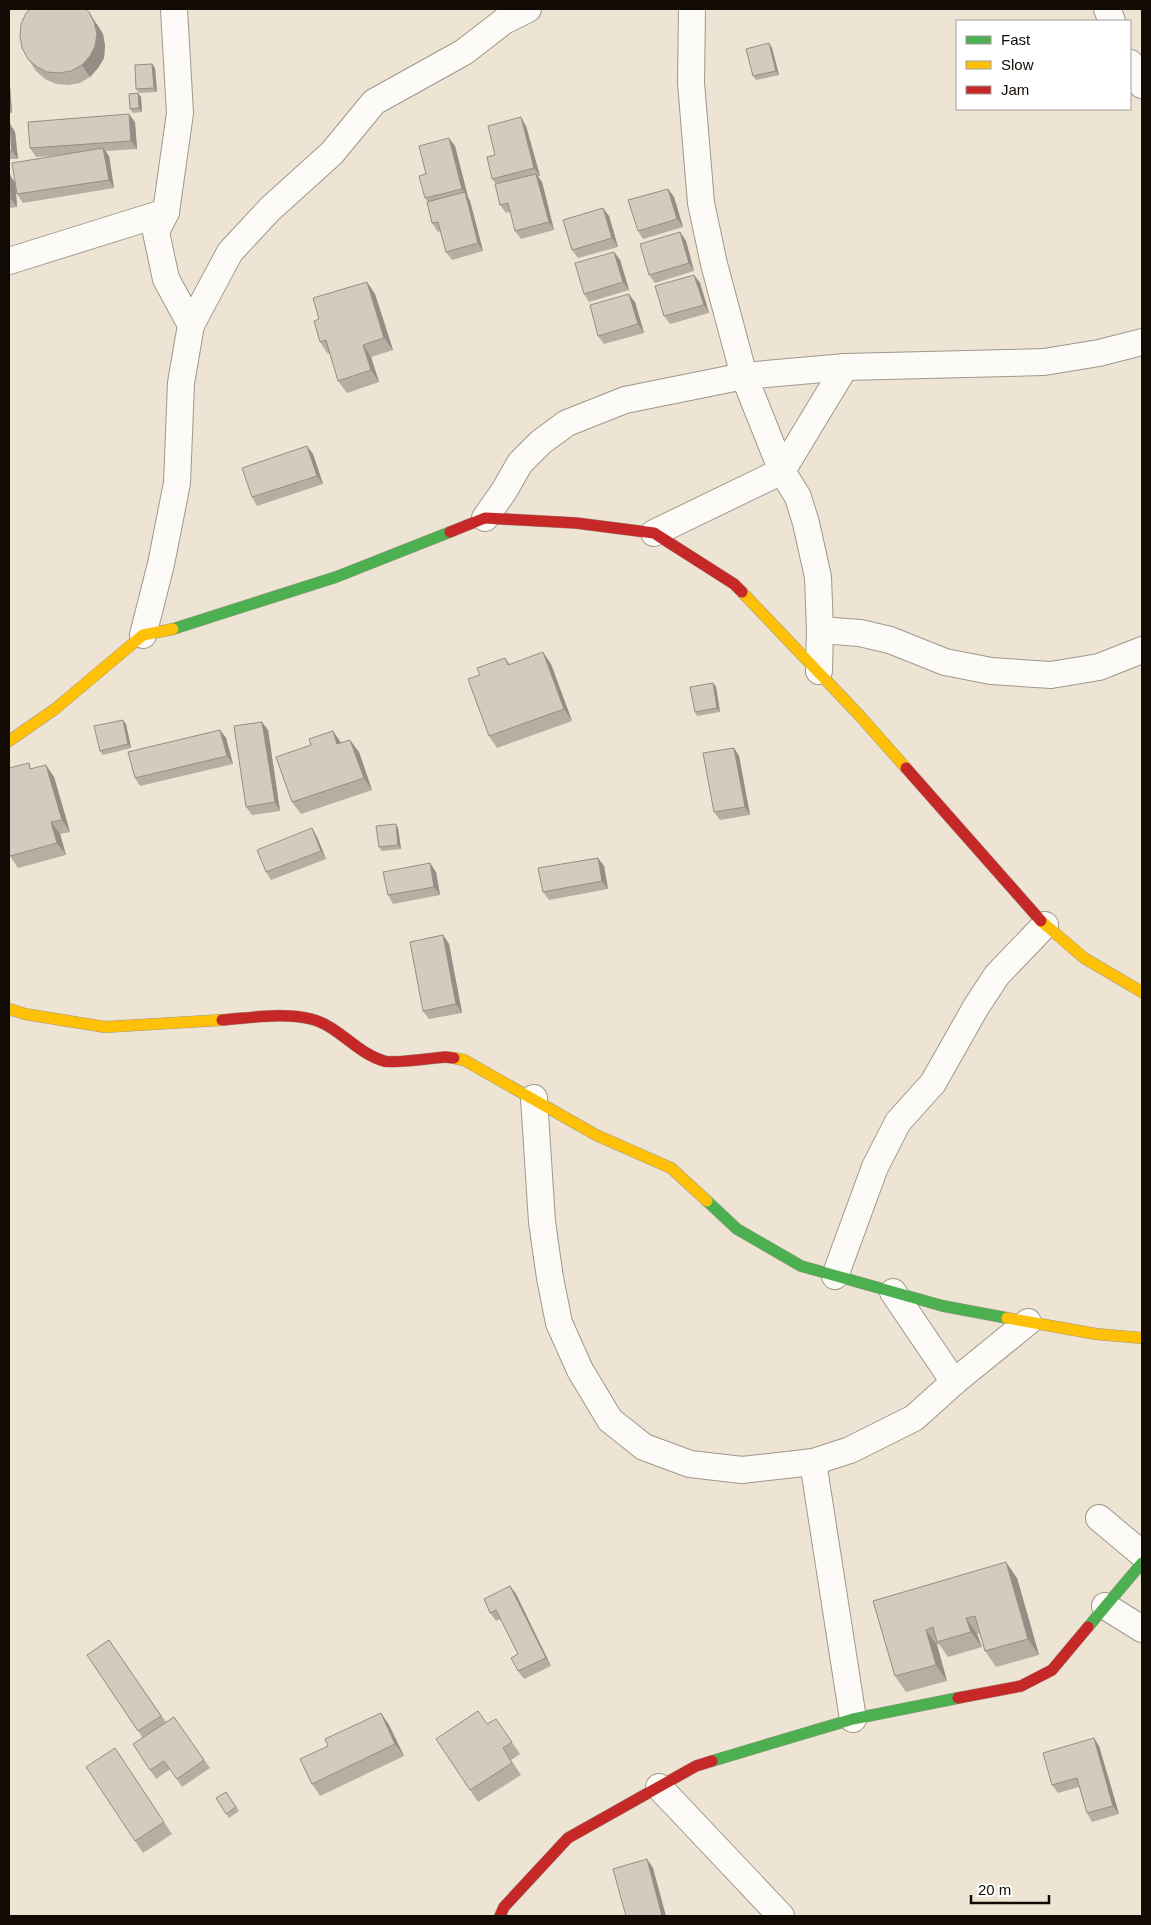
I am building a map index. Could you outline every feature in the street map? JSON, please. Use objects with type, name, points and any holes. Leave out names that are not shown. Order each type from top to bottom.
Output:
[{"type":"street","points":[[174,9],[180,113],[166,212],[156,232],[166,279],[191,325]]},
{"type":"street","points":[[143,635],[161,564],[177,483],[181,383],[191,325],[230,252],[270,210],[332,153],[374,102],[464,52],[504,21],[528,9]]},
{"type":"street","points":[[692,9],[691,83],[701,203],[714,264],[744,376],[782,471],[798,498],[806,524],[818,577],[819,671]]},
{"type":"street","points":[[1131,65],[1142,85]]},
{"type":"street","points":[[9,261],[166,212]]},
{"type":"street","points":[[485,518],[504,491],[520,462],[541,442],[566,423],[625,400],[744,376],[845,367],[1044,362],[1100,354],[1142,342]]},
{"type":"street","points":[[654,533],[782,471],[845,367]]},
{"type":"street","points":[[9,740],[55,709],[143,635],[183,627],[336,577],[485,518],[576,524],[654,533],[734,584],[819,671],[1045,925],[1084,958],[1142,992]]},
{"type":"street","points":[[820,630],[860,633],[890,640],[945,662],[991,671],[1051,675],[1100,667],[1142,650]]},
{"type":"street","points":[[835,1276],[875,1167],[898,1122],[933,1083],[958,1042],[976,1007],[997,975],[1045,925]]},
{"type":"street","points":[[9,1008],[25,1014],[105,1028],[284,1016],[311,1019],[335,1030],[365,1052],[385,1062],[445,1057],[464,1060],[534,1098],[596,1135],[671,1168],[737,1229],[800,1266],[943,1306],[1096,1334],[1142,1338]]},
{"type":"street","points":[[534,1098],[542,1222],[559,1323],[580,1370],[610,1420],[644,1447],[690,1464],[742,1470],[813,1462],[850,1450],[914,1418],[954,1382],[1028,1322]]},
{"type":"street","points":[[893,1292],[954,1382]]},
{"type":"street","points":[[813,1462],[853,1718]]},
{"type":"street","points":[[1100,1518],[1142,1554]]},
{"type":"street","points":[[500,1916],[504,1907],[568,1838],[696,1766],[853,1718],[1021,1686],[1052,1670],[1142,1563]]},
{"type":"street","points":[[1105,1606],[1142,1628]]},
{"type":"street","points":[[659,1787],[781,1916]]},
{"type":"building","points":[[31,9],[86,9],[89,12],[97,34],[95,46],[90,56],[82,65],[71,71],[47,72],[37,67],[28,59],[22,48],[20,36],[21,24],[26,13]]},
{"type":"building","points":[[769,43],[776,71],[753,76],[746,49]]},
{"type":"building","points":[[152,64],[154,88],[136,89],[135,65]]},
{"type":"building","points":[[138,93],[139,108],[130,109],[129,94]]},
{"type":"building","points":[[129,114],[131,141],[30,148],[28,122]]},
{"type":"building","points":[[521,117],[534,168],[492,179],[487,157],[495,155],[488,126]]},
{"type":"building","points":[[10,124],[12,151],[9,151]]},
{"type":"building","points":[[449,138],[462,189],[425,198],[419,176],[426,174],[419,146]]},
{"type":"building","points":[[103,148],[109,180],[17,194],[12,163]]},
{"type":"building","points":[[536,174],[549,222],[515,231],[508,203],[500,205],[495,184]]},
{"type":"building","points":[[10,175],[11,199],[9,199]]},
{"type":"building","points":[[668,189],[677,219],[638,231],[628,200]]},
{"type":"building","points":[[465,192],[478,243],[446,252],[438,222],[432,223],[427,202]]},
{"type":"building","points":[[603,208],[612,238],[572,250],[563,220]]},
{"type":"building","points":[[680,232],[689,263],[649,275],[640,244]]},
{"type":"building","points":[[614,252],[623,282],[584,294],[575,263]]},
{"type":"building","points":[[694,275],[704,305],[664,316],[655,286]]},
{"type":"building","points":[[367,282],[384,338],[363,345],[371,370],[338,381],[326,340],[320,342],[314,321],[319,319],[313,298]]},
{"type":"building","points":[[629,294],[638,324],[598,336],[590,305]]},
{"type":"building","points":[[307,446],[317,476],[252,497],[242,468]]},
{"type":"building","points":[[543,652],[564,709],[489,736],[468,679],[480,675],[477,668],[505,658],[508,665]]},
{"type":"building","points":[[713,683],[717,708],[695,712],[690,687]]},
{"type":"building","points":[[123,720],[128,744],[100,751],[94,726]]},
{"type":"building","points":[[262,722],[275,802],[246,807],[234,726]]},
{"type":"building","points":[[220,730],[227,756],[135,778],[128,752]]},
{"type":"building","points":[[333,731],[337,744],[350,740],[364,778],[292,802],[276,757],[311,745],[309,739]]},
{"type":"building","points":[[734,748],[745,807],[714,812],[703,753]]},
{"type":"building","points":[[29,763],[30,769],[46,765],[62,820],[51,822],[57,843],[10,856],[9,768]]},
{"type":"building","points":[[396,824],[398,845],[379,847],[376,826]]},
{"type":"building","points":[[312,828],[321,851],[266,872],[257,850]]},
{"type":"building","points":[[598,858],[602,881],[543,892],[538,868]]},
{"type":"building","points":[[430,863],[434,887],[388,895],[383,872]]},
{"type":"building","points":[[443,935],[456,1004],[423,1011],[410,942]]},
{"type":"building","points":[[1006,1562],[1028,1639],[985,1651],[975,1616],[966,1618],[971,1632],[937,1642],[933,1627],[926,1630],[936,1665],[895,1676],[873,1601]]},
{"type":"building","points":[[510,1586],[546,1658],[518,1671],[511,1658],[518,1654],[496,1610],[490,1613],[484,1599]]},
{"type":"building","points":[[109,1640],[161,1716],[138,1731],[87,1655]]},
{"type":"building","points":[[478,1711],[487,1724],[496,1719],[512,1742],[503,1748],[512,1763],[470,1790],[436,1739]]},
{"type":"building","points":[[381,1713],[395,1744],[312,1784],[300,1759],[328,1746],[325,1739]]},
{"type":"building","points":[[174,1717],[204,1760],[177,1779],[164,1761],[150,1770],[133,1744]]},
{"type":"building","points":[[1094,1738],[1113,1806],[1087,1813],[1077,1778],[1052,1785],[1043,1753]]},
{"type":"building","points":[[115,1748],[164,1822],[135,1841],[86,1767]]},
{"type":"building","points":[[226,1792],[236,1807],[226,1814],[216,1798]]},
{"type":"building","points":[[647,1859],[662,1916],[626,1916],[613,1869]]},
{"type":"traffic: fast","points":[[173,629],[336,577],[450,532]]},
{"type":"traffic: fast","points":[[707,1201],[737,1229],[801,1266],[943,1306],[1007,1318]]},
{"type":"traffic: fast","points":[[1088,1627],[1142,1563]]},
{"type":"traffic: fast","points":[[712,1761],[853,1719],[958,1698]]},
{"type":"traffic: slow","points":[[742,592],[860,716],[906,768]]},
{"type":"traffic: slow","points":[[9,741],[55,709],[143,635],[173,629]]},
{"type":"traffic: slow","points":[[1041,921],[1084,958],[1142,992]]},
{"type":"traffic: slow","points":[[9,1009],[25,1014],[105,1027],[222,1020]]},
{"type":"traffic: slow","points":[[454,1058],[464,1060],[596,1135],[671,1168],[707,1201]]},
{"type":"traffic: slow","points":[[1007,1318],[1096,1334],[1142,1338]]},
{"type":"traffic: jam","points":[[450,532],[485,518],[576,523],[654,533],[734,584],[742,592]]},
{"type":"traffic: jam","points":[[906,768],[1041,921]]},
{"type":"traffic: jam","points":[[222,1020],[266,1016],[300,1017],[321,1022],[365,1052],[384,1061],[454,1058]]},
{"type":"traffic: jam","points":[[958,1698],[1021,1686],[1052,1670],[1088,1627]]},
{"type":"traffic: jam","points":[[500,1916],[504,1907],[568,1838],[696,1766],[712,1761]]}]
